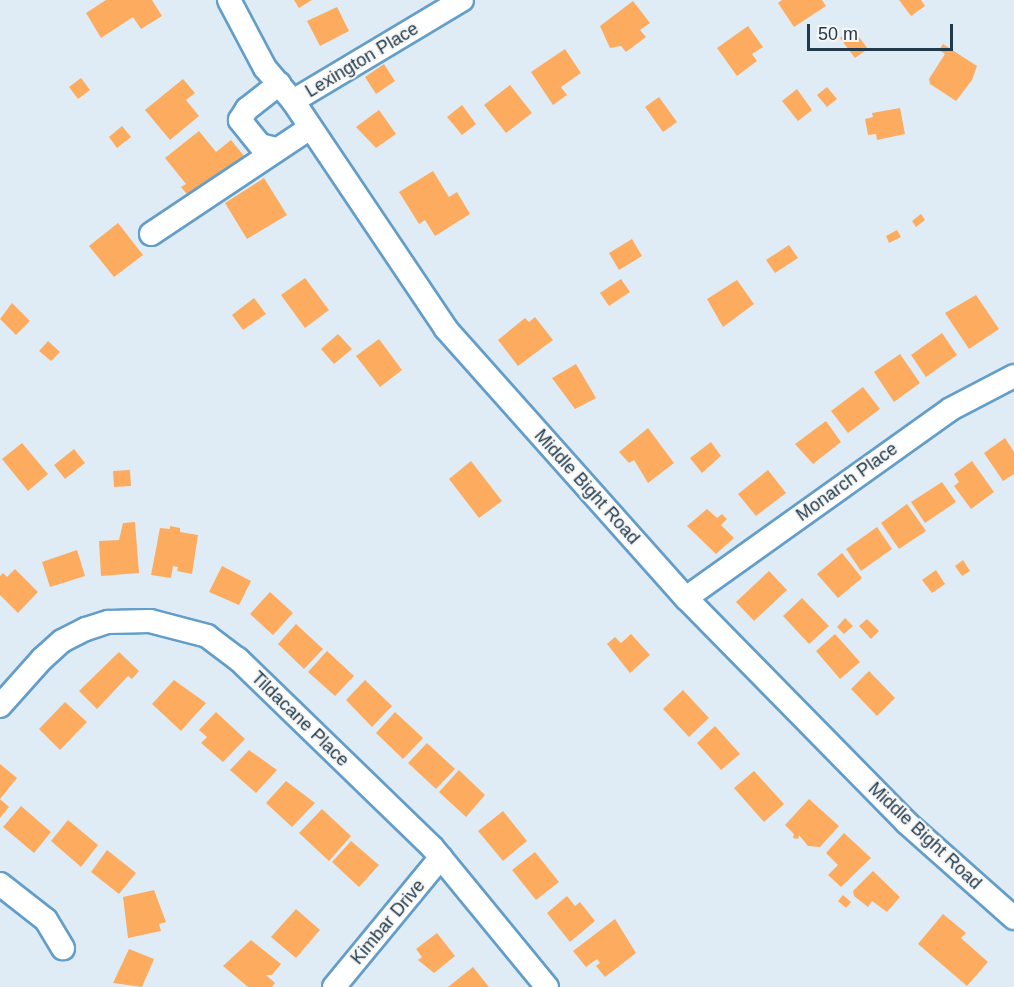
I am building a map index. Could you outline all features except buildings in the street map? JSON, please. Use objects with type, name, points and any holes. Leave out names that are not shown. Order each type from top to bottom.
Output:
[{"type":"street","name":"Middle Bight Road","points":[[229,0],[265,68],[286,93],[446,329],[686,598],[907,823],[1014,918]]},
{"type":"street","name":"Lexington Place","points":[[276,149],[260,145],[240,120],[247,109],[286,93],[462,0]]},
{"type":"street","points":[[152,234],[310,128]]},
{"type":"street","name":"Monarch Place","points":[[686,598],[951,409],[1014,376]]},
{"type":"street","name":"Tildacane Place","points":[[0,706],[42,659],[62,642],[86,629],[130,620],[193,630],[237,659],[441,857],[547,987]]},
{"type":"street","name":"Kimbar Drive","points":[[334,987],[441,857]]},
{"type":"street","points":[[0,884],[46,920],[63,948]]}]
